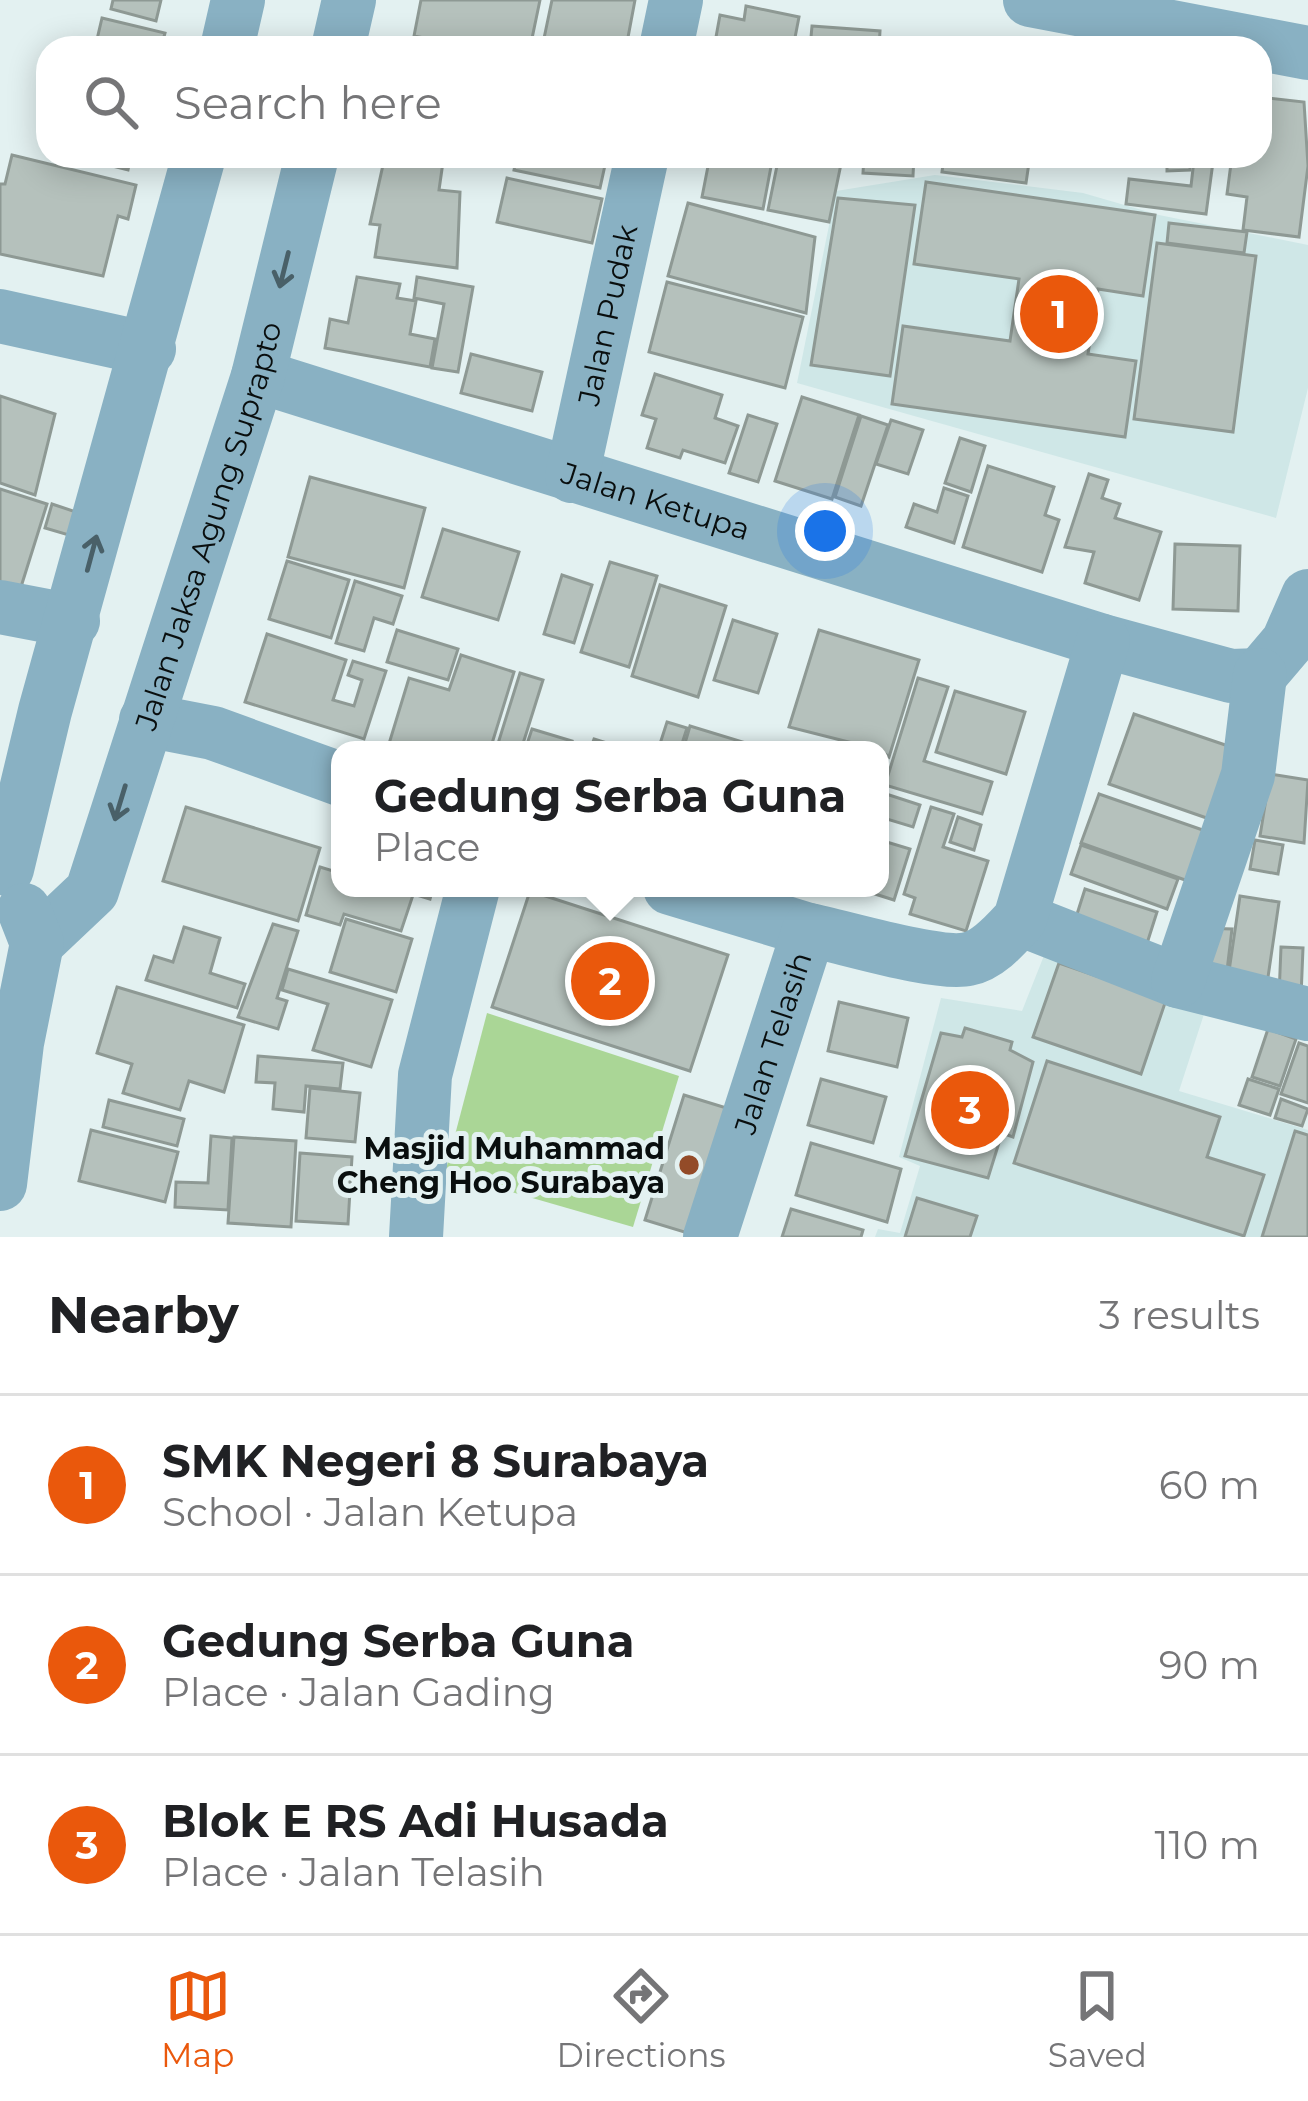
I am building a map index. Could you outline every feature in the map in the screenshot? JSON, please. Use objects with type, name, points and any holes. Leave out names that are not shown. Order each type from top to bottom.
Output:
[{"type":"street","points":[[230,36],[238,0]]},
{"type":"street","points":[[341,36],[349,0]]},
{"type":"street","points":[[668,36],[676,0]]},
{"type":"street","points":[[1030,0],[1219,36]]},
{"type":"street","points":[[1272,46],[1308,53]]},
{"type":"street","points":[[38,943],[4,869],[196,168]]},
{"type":"street","name":"Jalan Jaksa Agung Suprapto","points":[[92,891],[258,376],[308,168]]},
{"type":"street","name":"Jalan Pudak","points":[[572,476],[639,168]]},
{"type":"street","points":[[0,316],[149,349]]},
{"type":"street","name":"Jalan Ketupa","points":[[258,376],[1103,641],[1231,676],[1260,675]]},
{"type":"street","points":[[1178,981],[1248,775],[1260,675],[1288,643],[1308,596]]},
{"type":"street","points":[[0,607],[73,621]]},
{"type":"street","points":[[1103,641],[1021,919],[1178,981],[1308,1014]]},
{"type":"street","points":[[146,720],[213,733],[331,776]]},
{"type":"street","points":[[4,869],[92,891]]},
{"type":"street","points":[[0,1184],[17,1043],[38,943],[92,891]]},
{"type":"street","points":[[416,1237],[425,1075],[471,897]]},
{"type":"street","points":[[700,897],[808,930]]},
{"type":"street","name":"Jalan Telasih","points":[[710,1237],[808,930],[970,959],[997,943],[1021,919]]},
{"type":"shaded area","points":[[935,175],[1083,193],[1159,215],[1308,245],[1308,388],[1276,518],[797,383],[836,191]]},
{"type":"shaded area","points":[[1045,953],[1205,1011],[1179,1091],[1308,1130],[1308,1237],[875,1237],[878,1229],[900,1233],[920,1166],[899,1157],[941,998],[1022,1011]]},
{"type":"green space","points":[[487,1013],[679,1076],[633,1227],[445,1173]]},
{"type":"building","points":[[113,0],[161,0],[156,21],[111,9]]},
{"type":"building","points":[[421,0],[540,0],[532,36],[414,36]]},
{"type":"building","points":[[552,0],[635,0],[628,36],[544,36]]},
{"type":"building","points":[[746,6],[799,17],[795,36],[716,36],[720,15],[744,20]]},
{"type":"building","points":[[102,18],[165,33],[164,36],[98,36]]},
{"type":"building","points":[[812,26],[880,31],[880,36],[811,36]]},
{"type":"building","points":[[1272,98],[1304,102],[1308,166],[1299,237],[1243,230],[1247,197],[1227,194],[1230,168],[1272,168]]},
{"type":"building","points":[[12,155],[36,161],[36,168],[66,168],[136,185],[128,219],[118,216],[103,276],[0,254],[0,184],[5,184]]},
{"type":"building","points":[[382,168],[442,168],[439,190],[460,192],[457,268],[375,257],[380,225],[370,224]]},
{"type":"building","points":[[514,168],[604,168],[600,188]]},
{"type":"building","points":[[708,168],[771,168],[763,209],[702,197]]},
{"type":"building","points":[[777,168],[840,168],[829,222],[768,210]]},
{"type":"building","points":[[863,168],[913,168],[913,176],[863,173]]},
{"type":"building","points":[[942,168],[1028,168],[1026,183],[942,172]]},
{"type":"building","points":[[1193,168],[1212,168],[1206,214],[1126,204],[1129,179],[1191,186]]},
{"type":"building","points":[[507,178],[602,199],[592,243],[497,222]]},
{"type":"building","points":[[926,182],[1155,215],[1143,296],[1098,289],[1088,354],[1136,361],[1125,437],[892,404],[903,326],[1010,341],[1019,279],[914,264]]},
{"type":"building","points":[[838,198],[915,205],[890,376],[811,365]]},
{"type":"building","points":[[688,203],[815,237],[806,313],[668,276]]},
{"type":"building","points":[[1169,223],[1247,232],[1244,253],[1167,243]]},
{"type":"building","points":[[1157,243],[1256,256],[1233,432],[1134,419]]},
{"type":"building","points":[[357,277],[400,284],[397,298],[416,301],[410,334],[435,339],[430,367],[325,348],[330,319],[348,323]]},
{"type":"building","points":[[417,277],[473,287],[458,372],[432,368],[444,304],[414,298]]},
{"type":"building","points":[[667,282],[803,317],[785,388],[649,352]]},
{"type":"building","points":[[471,354],[542,372],[532,411],[461,393]]},
{"type":"building","points":[[655,374],[722,395],[715,418],[738,426],[725,463],[683,450],[680,458],[647,448],[656,419],[642,415]]},
{"type":"building","points":[[0,396],[55,414],[35,495],[0,483]]},
{"type":"building","points":[[802,397],[859,415],[832,499],[775,481]]},
{"type":"building","points":[[748,415],[777,424],[758,482],[729,473]]},
{"type":"building","points":[[861,416],[888,425],[861,506],[835,497]]},
{"type":"building","points":[[891,420],[923,430],[908,474],[876,464]]},
{"type":"building","points":[[960,438],[985,446],[971,492],[945,483]]},
{"type":"building","points":[[988,466],[1054,487],[1045,515],[1059,520],[1042,572],[963,547]]},
{"type":"building","points":[[1089,474],[1108,480],[1102,498],[1120,504],[1115,518],[1161,532],[1139,600],[1085,583],[1094,552],[1065,547]]},
{"type":"building","points":[[310,477],[425,508],[404,588],[288,557]]},
{"type":"building","points":[[944,488],[968,496],[954,543],[906,527],[914,504],[937,512]]},
{"type":"building","points":[[0,489],[47,504],[15,606],[0,601]]},
{"type":"building","points":[[52,504],[79,513],[72,536],[45,528]]},
{"type":"building","points":[[443,529],[519,552],[498,620],[422,597]]},
{"type":"building","points":[[1175,544],[1240,546],[1238,611],[1173,609]]},
{"type":"building","points":[[287,561],[349,580],[331,638],[269,619]]},
{"type":"building","points":[[610,562],[657,576],[629,667],[581,652]]},
{"type":"building","points":[[562,575],[592,585],[574,643],[544,634]]},
{"type":"building","points":[[355,581],[402,596],[393,624],[374,618],[364,651],[336,643]]},
{"type":"building","points":[[660,585],[726,606],[698,697],[632,676]]},
{"type":"building","points":[[733,620],[777,634],[758,693],[714,680]]},
{"type":"building","points":[[397,630],[458,649],[448,680],[387,662]]},
{"type":"building","points":[[819,630],[919,660],[889,757],[889,741],[844,741],[789,727]]},
{"type":"building","points":[[267,634],[346,660],[333,700],[354,706],[362,680],[348,675],[353,661],[386,671],[364,739],[245,702]]},
{"type":"building","points":[[461,655],[514,672],[493,741],[390,741],[409,678],[449,690]]},
{"type":"building","points":[[520,673],[543,680],[524,741],[499,741]]},
{"type":"building","points":[[918,678],[948,687],[924,761],[992,782],[982,814],[889,786],[889,772]]},
{"type":"building","points":[[955,691],[1025,712],[1006,774],[936,752]]},
{"type":"building","points":[[1134,714],[1246,752],[1221,823],[1109,784]]},
{"type":"building","points":[[667,722],[687,728],[683,741],[661,741]]},
{"type":"building","points":[[690,726],[739,741],[686,741]]},
{"type":"building","points":[[532,729],[572,741],[528,741]]},
{"type":"building","points":[[1270,774],[1308,780],[1304,843],[1260,836]]},
{"type":"building","points":[[1099,794],[1220,836],[1202,886],[1081,843]]},
{"type":"building","points":[[889,795],[920,805],[913,827],[889,820]]},
{"type":"building","points":[[186,807],[320,848],[298,921],[163,881]]},
{"type":"building","points":[[931,807],[954,814],[943,847],[988,861],[966,931],[910,914],[915,898],[904,894]]},
{"type":"building","points":[[958,817],[981,825],[974,850],[950,842]]},
{"type":"building","points":[[1255,840],[1283,845],[1278,874],[1250,869]]},
{"type":"building","points":[[889,843],[910,849],[894,900],[884,897],[889,897]]},
{"type":"building","points":[[1081,845],[1178,879],[1167,909],[1071,874]]},
{"type":"building","points":[[320,867],[331,870],[331,897],[412,897],[401,931],[344,914],[340,925],[306,915]]},
{"type":"building","points":[[1085,889],[1157,912],[1143,956],[1071,933]]},
{"type":"building","points":[[1240,896],[1279,902],[1267,984],[1228,978]]},
{"type":"building","points":[[528,897],[549,897],[728,955],[690,1071],[492,1007]]},
{"type":"building","points":[[346,919],[412,939],[396,992],[330,972]]},
{"type":"building","points":[[273,924],[298,931],[277,998],[287,1001],[278,1029],[238,1017]]},
{"type":"building","points":[[184,927],[220,938],[210,973],[245,984],[237,1008],[146,980],[154,956],[173,962]]},
{"type":"building","points":[[1201,928],[1232,929],[1226,979],[1194,975]]},
{"type":"building","points":[[1281,947],[1303,948],[1301,997],[1279,996]]},
{"type":"building","points":[[1059,963],[1166,1000],[1141,1074],[1033,1037]]},
{"type":"building","points":[[288,969],[392,1000],[371,1067],[313,1050],[328,1004],[282,990]]},
{"type":"building","points":[[117,987],[244,1025],[224,1092],[189,1081],[180,1110],[123,1093],[132,1064],[97,1053]]},
{"type":"building","points":[[839,1002],[908,1018],[897,1067],[828,1051]]},
{"type":"building","points":[[965,1028],[1012,1042],[1010,1050],[1033,1062],[1013,1137],[1002,1133],[988,1178],[905,1156],[941,1033],[962,1037]]},
{"type":"building","points":[[1268,1029],[1296,1039],[1280,1086],[1252,1077]]},
{"type":"building","points":[[1299,1043],[1308,1046],[1308,1103],[1281,1094]]},
{"type":"building","points":[[258,1056],[343,1063],[340,1089],[306,1086],[304,1112],[273,1109],[275,1083],[256,1082]]},
{"type":"building","points":[[1047,1061],[1220,1117],[1207,1157],[1264,1175],[1244,1236],[1014,1163]]},
{"type":"building","points":[[821,1079],[886,1097],[873,1143],[808,1125]]},
{"type":"building","points":[[1248,1079],[1279,1089],[1270,1115],[1239,1105]]},
{"type":"building","points":[[310,1088],[360,1093],[355,1142],[306,1138]]},
{"type":"building","name":"Masjid Muhammad Cheng Hoo Surabaya","points":[[684,1095],[733,1110],[694,1235],[645,1220]]},
{"type":"building","points":[[1281,1099],[1308,1109],[1302,1126],[1275,1118]]},
{"type":"building","points":[[109,1100],[184,1119],[177,1146],[103,1127]]},
{"type":"building","points":[[91,1130],[178,1152],[165,1202],[79,1181]]},
{"type":"building","points":[[1295,1131],[1308,1135],[1308,1237],[1262,1237]]},
{"type":"building","points":[[211,1136],[232,1138],[228,1210],[175,1207],[176,1182],[208,1183]]},
{"type":"building","points":[[234,1137],[296,1141],[291,1227],[228,1223]]},
{"type":"building","points":[[811,1143],[901,1169],[887,1222],[796,1195]]},
{"type":"building","points":[[300,1153],[352,1157],[348,1224],[296,1221]]},
{"type":"building","points":[[917,1198],[977,1216],[970,1237],[905,1237]]},
{"type":"building","points":[[791,1209],[863,1230],[861,1237],[782,1237]]},
{"type":"place","name":"SMK Negeri 8 Surabaya","points":[[1059,314]]},
{"type":"place","name":"Gedung Serba Guna","points":[[610,981]]},
{"type":"place","name":"Blok E RS Adi Husada","points":[[970,1110]]},
{"type":"place","name":"Masjid Muhammad Cheng Hoo Surabaya","points":[[689,1165]]}]
